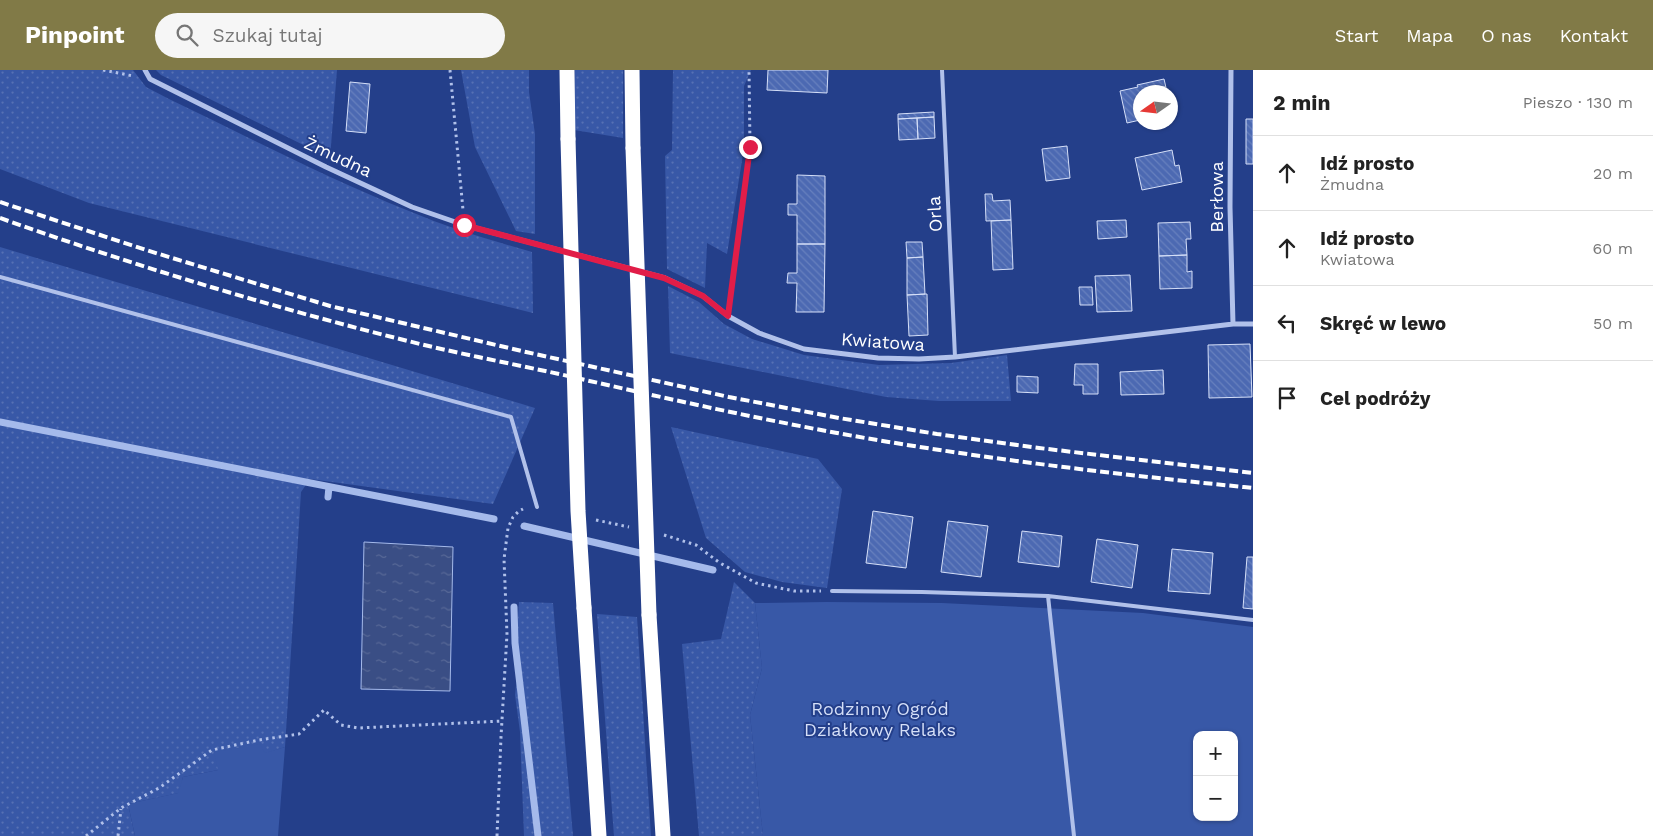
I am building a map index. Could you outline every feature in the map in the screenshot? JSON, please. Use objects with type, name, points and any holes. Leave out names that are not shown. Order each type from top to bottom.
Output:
[{"type":"highway","points":[[567,70],[578,511],[599,836]]},
{"type":"highway","points":[[632,70],[633,148],[650,615],[664,836]]},
{"type":"street","points":[[145,70],[150,80]]},
{"type":"street","name":"Berłowa","points":[[1231,70],[1230,207],[1234,324]]},
{"type":"street","name":"Żmudna","points":[[150,80],[326,167],[412,207],[464,225],[532,244]]},
{"type":"street","name":"Kwiatowa","points":[[532,244],[664,278],[703,296],[728,316],[759,334],[804,349],[878,358],[919,360],[955,357],[1234,324],[1253,324]]},
{"type":"lane","name":"Orla","points":[[942,70],[955,357]]},
{"type":"lane","points":[[0,277],[511,418],[537,507]]},
{"type":"lane","points":[[832,591],[1048,596],[1253,620]]},
{"type":"lane","points":[[1048,596],[1074,836]]},
{"type":"path","points":[[103,70],[150,80]]},
{"type":"path","points":[[450,70],[464,225]]},
{"type":"path","points":[[728,316],[750,147],[749,70]]},
{"type":"path","points":[[498,836],[507,634],[504,559]]},
{"type":"path","points":[[86,836],[121,808],[159,788],[212,750],[299,734],[324,710],[341,725],[358,728],[502,720]]},
{"type":"path","points":[[118,836],[121,808]]},
{"type":"green space","points":[[0,70],[133,70],[146,87],[348,185],[439,223],[532,252],[533,313],[89,203],[0,169]]},
{"type":"green space","points":[[156,70],[337,70],[330,158],[161,75]]},
{"type":"green space","points":[[461,70],[529,70],[529,92],[535,134],[535,234],[516,231],[475,147]]},
{"type":"green space","points":[[575,70],[623,70],[623,138],[574,130]]},
{"type":"green space","points":[[673,70],[751,70],[744,86],[744,148],[727,254],[707,243],[705,288],[667,269],[665,156],[672,150]]},
{"type":"green space","points":[[0,247],[535,408],[493,504],[310,479],[301,492],[285,747],[218,770],[183,777],[179,793],[128,804],[135,836],[0,836]]},
{"type":"green space","points":[[668,286],[699,302],[724,324],[752,339],[804,355],[879,365],[951,363],[1007,355],[1011,401],[939,401],[886,397],[670,353]]},
{"type":"green space","points":[[671,427],[818,459],[842,489],[827,588],[782,582],[745,572],[706,538]]},
{"type":"green space","points":[[734,582],[755,603],[762,668],[750,715],[763,836],[699,836],[682,644],[721,639]]},
{"type":"green space","points":[[519,602],[553,603],[573,836],[524,836],[520,732],[515,695],[519,657],[517,630]]},
{"type":"green space","name":"Rodzinny Ogród Działkowy Relaks","points":[[755,603],[942,603],[1143,613],[1253,627],[1253,836],[763,836],[750,715],[762,668]]},
{"type":"green space","points":[[597,614],[637,617],[651,836],[614,836]]},
{"type":"green space","points":[[260,744],[265,753],[285,747],[278,836],[135,836],[128,804],[178,793],[183,777],[218,770],[214,752]]},
{"type":"water","points":[[364,542],[453,547],[450,691],[361,689]]},
{"type":"building","points":[[768,70],[828,70],[827,93],[767,90]]},
{"type":"building","points":[[1164,79],[1165,85],[1137,85]]},
{"type":"building","points":[[350,82],[370,84],[366,133],[346,131]]},
{"type":"building","points":[[1133,88],[1133,122],[1127,123],[1120,91]]},
{"type":"building","points":[[934,112],[934,117],[898,119],[898,114]]},
{"type":"building","points":[[934,117],[935,138],[918,139],[917,118]]},
{"type":"building","points":[[917,118],[918,139],[899,140],[898,119]]},
{"type":"building","points":[[1246,119],[1253,119],[1253,164],[1246,164]]},
{"type":"building","points":[[1067,146],[1070,178],[1046,181],[1042,149]]},
{"type":"building","points":[[1172,150],[1175,166],[1179,165],[1182,182],[1142,190],[1135,158]]},
{"type":"building","points":[[797,175],[825,176],[825,244],[797,244],[797,215],[788,215],[788,204],[797,204]]},
{"type":"building","points":[[985,194],[992,194],[993,201],[1010,200],[1011,220],[986,221]]},
{"type":"building","points":[[1011,220],[1013,269],[993,270],[991,221]]},
{"type":"building","points":[[1126,220],[1127,237],[1098,239],[1097,221]]},
{"type":"building","points":[[1190,222],[1191,239],[1186,239],[1187,255],[1159,256],[1158,223]]},
{"type":"building","points":[[906,242],[922,242],[923,257],[907,258]]},
{"type":"building","points":[[797,244],[825,244],[824,312],[796,312],[797,283],[787,283],[788,273],[797,273]]},
{"type":"building","points":[[1187,255],[1187,272],[1192,271],[1192,288],[1160,289],[1159,256]]},
{"type":"building","points":[[923,257],[925,294],[907,295],[907,258]]},
{"type":"building","points":[[1130,275],[1132,311],[1097,312],[1095,276]]},
{"type":"building","points":[[1079,287],[1092,287],[1093,305],[1080,305]]},
{"type":"building","points":[[927,294],[928,335],[909,336],[907,295]]},
{"type":"building","points":[[1250,344],[1252,397],[1209,398],[1208,345]]},
{"type":"building","points":[[1075,364],[1098,364],[1098,394],[1083,394],[1083,385],[1074,385]]},
{"type":"building","points":[[1163,370],[1164,394],[1121,395],[1120,372]]},
{"type":"building","points":[[1017,376],[1038,377],[1038,393],[1017,392]]},
{"type":"building","points":[[873,511],[913,517],[906,568],[866,563]]},
{"type":"building","points":[[948,521],[988,526],[981,577],[941,572]]},
{"type":"building","points":[[1022,531],[1062,536],[1059,567],[1018,562]]},
{"type":"building","points":[[1097,539],[1138,545],[1132,588],[1091,582]]},
{"type":"building","points":[[1172,549],[1213,553],[1210,594],[1168,591]]},
{"type":"building","points":[[1247,557],[1253,557],[1253,609],[1243,608]]},
{"type":"waterway","points":[[0,422],[494,519]]},
{"type":"waterway","points":[[328,497],[329,487]]},
{"type":"waterway","points":[[524,526],[713,570]]},
{"type":"waterway","points":[[514,607],[515,643],[538,836]]},
{"type":"railway","points":[[0,202],[146,250],[330,306],[729,397],[937,434],[1253,473]]},
{"type":"railway","points":[[0,218],[156,270],[261,302],[367,331],[767,420],[993,458],[1253,488]]},
{"type":"route","points":[[464,225],[664,278],[703,296],[728,316],[750,147]]}]
